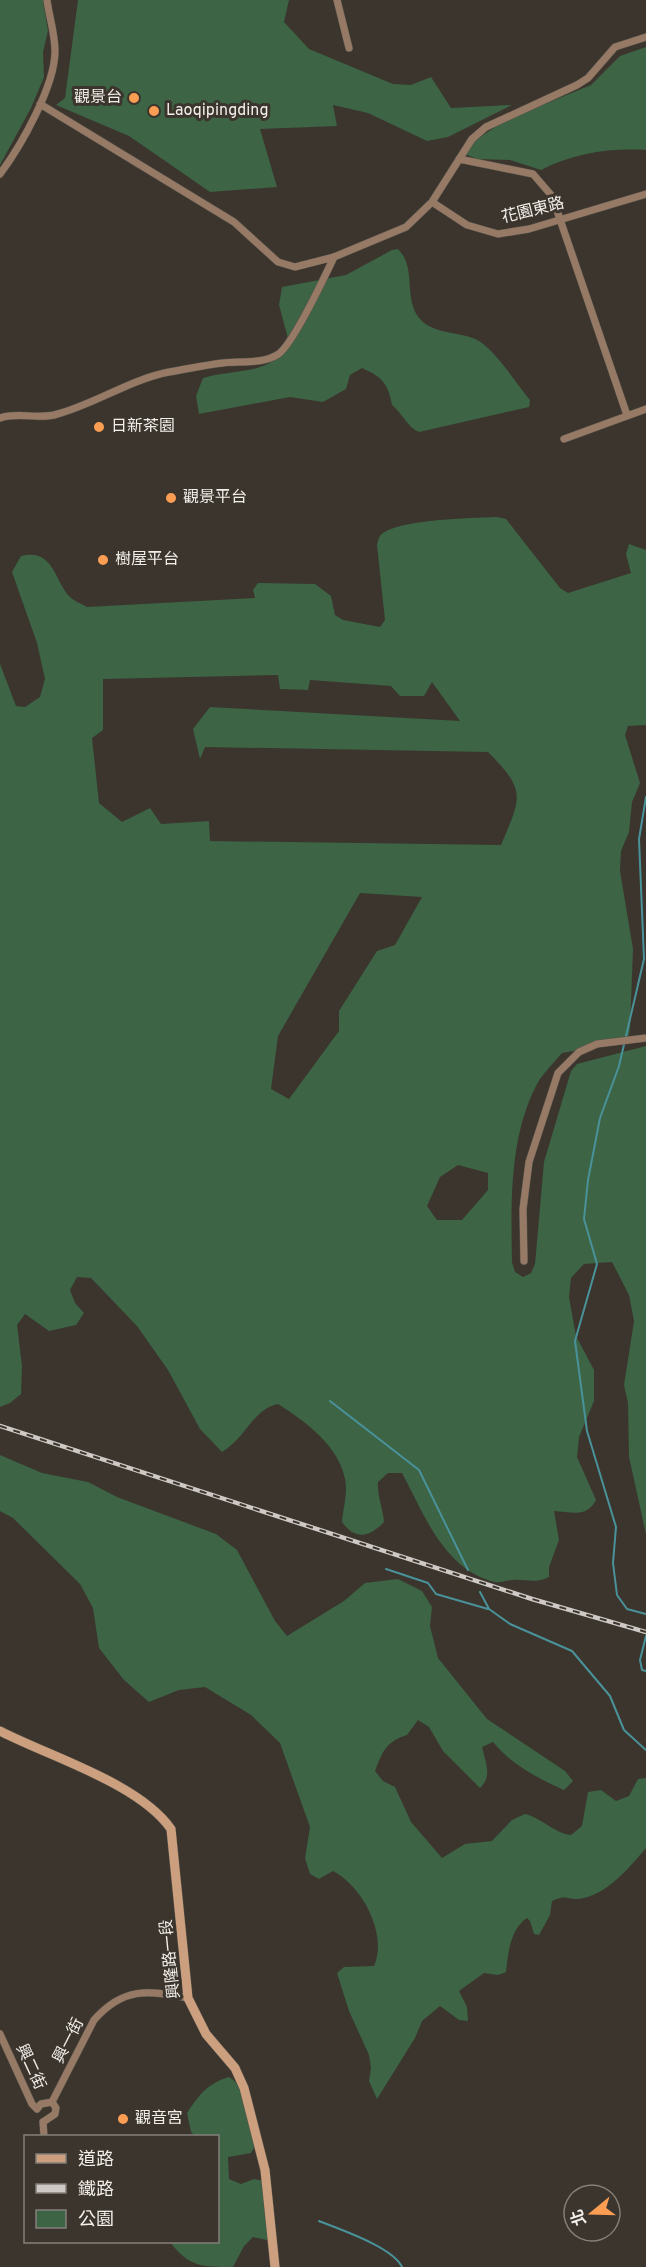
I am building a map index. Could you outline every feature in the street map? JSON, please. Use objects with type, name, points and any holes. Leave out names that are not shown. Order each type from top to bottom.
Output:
[{"type":"street","points":[[0,174],[15,154],[40,104],[55,52],[47,0]]},
{"type":"street","points":[[337,0],[349,48]]},
{"type":"street","points":[[40,104],[234,222],[278,262],[295,267],[334,257],[406,227],[432,202],[472,139],[486,127],[578,85],[588,78],[615,46],[646,37]]},
{"type":"street","points":[[459,159],[533,174],[552,196],[627,415]]},
{"type":"street","name":"花園東路","points":[[432,202],[467,225],[498,234],[529,229],[646,194]]},
{"type":"street","points":[[0,418],[7,415],[31,418],[53,415],[84,407],[121,388],[166,373],[222,363],[264,360],[278,355],[322,283],[334,257]]},
{"type":"street","points":[[564,439],[646,409]]},
{"type":"street","points":[[524,1261],[523,1209],[529,1162],[558,1072],[579,1052],[597,1044],[646,1038]]},
{"type":"street","name":"興隆路一段","points":[[0,1731],[105,1780],[161,1814],[171,1829],[188,1998],[206,2034],[235,2068],[244,2088],[265,2170],[275,2267]]},
{"type":"street","name":"興一街","points":[[52,2102],[94,2020],[104,2009],[140,1991],[188,1998]]},
{"type":"street","name":"興二街","points":[[0,2034],[32,2104],[37,2109]]},
{"type":"street","points":[[52,2102],[56,2108],[55,2114],[43,2122],[38,2120],[37,2109],[41,2104],[52,2102]]},
{"type":"street","points":[[43,2122],[44,2135]]},
{"type":"green space","points":[[0,0],[43,0],[48,31],[43,52],[44,77],[31,108],[0,165]]},
{"type":"green space","points":[[78,0],[289,0],[284,22],[309,49],[393,84],[411,85],[431,77],[451,108],[512,105],[448,137],[427,141],[368,113],[333,105],[337,126],[260,129],[277,187],[210,192],[129,136],[56,105],[65,98]]},
{"type":"green space","points":[[646,47],[646,150],[592,153],[567,159],[541,170],[510,160],[477,159],[465,154],[464,148],[504,121],[591,85],[620,56]]},
{"type":"green space","points":[[398,249],[407,265],[414,310],[419,318],[433,328],[467,336],[482,343],[501,362],[530,400],[529,407],[419,432],[392,405],[383,382],[375,374],[362,368],[350,375],[346,389],[323,402],[290,397],[199,414],[196,396],[203,378],[263,366],[282,353],[289,342],[279,305],[282,287],[346,275]]},
{"type":"green space","points":[[497,517],[506,519],[560,588],[568,593],[631,573],[626,554],[629,544],[646,550],[646,725],[628,726],[625,735],[640,783],[632,802],[629,832],[621,851],[620,871],[633,949],[630,1029],[628,1039],[620,1043],[562,1053],[538,1082],[527,1106],[516,1150],[512,1195],[512,1262],[515,1272],[523,1277],[531,1273],[535,1264],[544,1162],[571,1071],[577,1064],[646,1046],[646,1534],[629,1457],[628,1403],[624,1385],[634,1321],[629,1295],[612,1262],[584,1264],[571,1278],[569,1297],[576,1336],[594,1370],[594,1401],[579,1437],[577,1457],[596,1500],[583,1512],[554,1511],[559,1540],[549,1567],[549,1577],[535,1581],[495,1582],[477,1576],[449,1553],[428,1522],[402,1473],[388,1473],[378,1482],[384,1522],[368,1534],[362,1535],[347,1528],[342,1522],[346,1484],[342,1467],[336,1456],[309,1426],[278,1404],[269,1407],[255,1418],[237,1440],[222,1452],[200,1429],[168,1370],[137,1326],[91,1278],[77,1277],[70,1290],[75,1303],[84,1313],[76,1325],[49,1331],[25,1314],[17,1325],[22,1366],[21,1394],[10,1403],[0,1407],[0,664],[16,706],[25,707],[40,697],[45,679],[37,643],[12,572],[21,556],[32,555],[47,561],[70,597],[87,607],[255,598],[253,590],[258,583],[315,584],[331,596],[335,615],[343,620],[380,627],[385,620],[377,545],[380,536],[388,530],[417,523]],"holes":[[[278,675],[280,689],[308,690],[310,680],[391,686],[400,696],[424,696],[432,682],[460,721],[210,707],[193,729],[200,759],[205,747],[488,752],[509,776],[517,795],[513,816],[501,845],[210,841],[209,821],[161,824],[150,808],[122,822],[99,803],[92,738],[103,730],[103,679]],[[360,893],[422,897],[395,945],[377,951],[339,1011],[339,1031],[289,1099],[271,1089],[278,1036]],[[458,1165],[488,1173],[488,1190],[462,1220],[437,1220],[427,1206],[440,1177]]]},
{"type":"green space","points":[[0,1455],[42,1473],[88,1482],[117,1497],[216,1534],[237,1550],[275,1621],[287,1636],[344,1601],[365,1583],[398,1579],[422,1591],[432,1607],[430,1626],[438,1658],[487,1719],[565,1771],[573,1781],[564,1790],[544,1781],[517,1764],[493,1742],[482,1747],[487,1773],[480,1788],[443,1751],[429,1727],[418,1720],[407,1735],[389,1744],[375,1771],[383,1781],[395,1787],[411,1822],[442,1858],[465,1844],[492,1841],[512,1820],[525,1814],[571,1835],[582,1826],[588,1792],[601,1790],[616,1801],[629,1796],[638,1779],[646,1778],[646,1848],[617,1880],[599,1892],[579,1899],[564,1898],[552,1901],[550,1915],[539,1935],[534,1934],[527,1918],[521,1923],[513,1935],[506,1972],[498,1975],[484,1973],[459,1991],[467,2007],[468,2021],[459,2020],[440,2006],[422,2021],[415,2038],[377,2099],[369,2081],[371,2068],[369,2055],[349,2011],[337,1973],[344,1967],[374,1966],[378,1940],[375,1926],[362,1899],[344,1878],[333,1871],[319,1879],[310,1874],[305,1858],[310,1827],[280,1743],[251,1715],[205,1687],[179,1690],[149,1702],[124,1680],[99,1648],[93,1608],[80,1584],[13,1518],[0,1511]]},
{"type":"green space","points":[[229,2077],[241,2090],[250,2118],[255,2146],[251,2153],[228,2157],[229,2179],[241,2184],[254,2179],[263,2181],[267,2240],[253,2237],[244,2246],[233,2267],[197,2264],[190,2261],[171,2243],[219,2243],[219,2135],[194,2135],[191,2132],[187,2113],[205,2090]]},
{"type":"waterway","points":[[646,797],[639,839],[644,959],[619,1066],[600,1118],[588,1180],[584,1219],[597,1264],[575,1341],[587,1431],[616,1527],[613,1563],[617,1595],[627,1609],[646,1614]]},
{"type":"waterway","points":[[330,1401],[419,1470],[468,1570]]},
{"type":"waterway","points":[[386,1569],[428,1583],[436,1594],[488,1609]]},
{"type":"waterway","points":[[480,1592],[489,1609],[510,1624],[572,1651],[610,1696],[624,1730],[646,1750]]},
{"type":"waterway","points":[[646,1636],[640,1660],[642,1670],[646,1671]]},
{"type":"waterway","points":[[319,2221],[388,2252],[402,2267]]},
{"type":"railway","points":[[0,1426],[532,1599],[646,1632]]},
{"type":"place","name":"觀景台","points":[[134,98]]},
{"type":"place","name":"Laoqipingding","points":[[154,111]]},
{"type":"place","name":"日新茶園","points":[[99,427]]},
{"type":"place","name":"觀景平台","points":[[171,498]]},
{"type":"place","name":"樹屋平台","points":[[103,560]]},
{"type":"place","name":"觀音宮","points":[[123,2119]]}]
